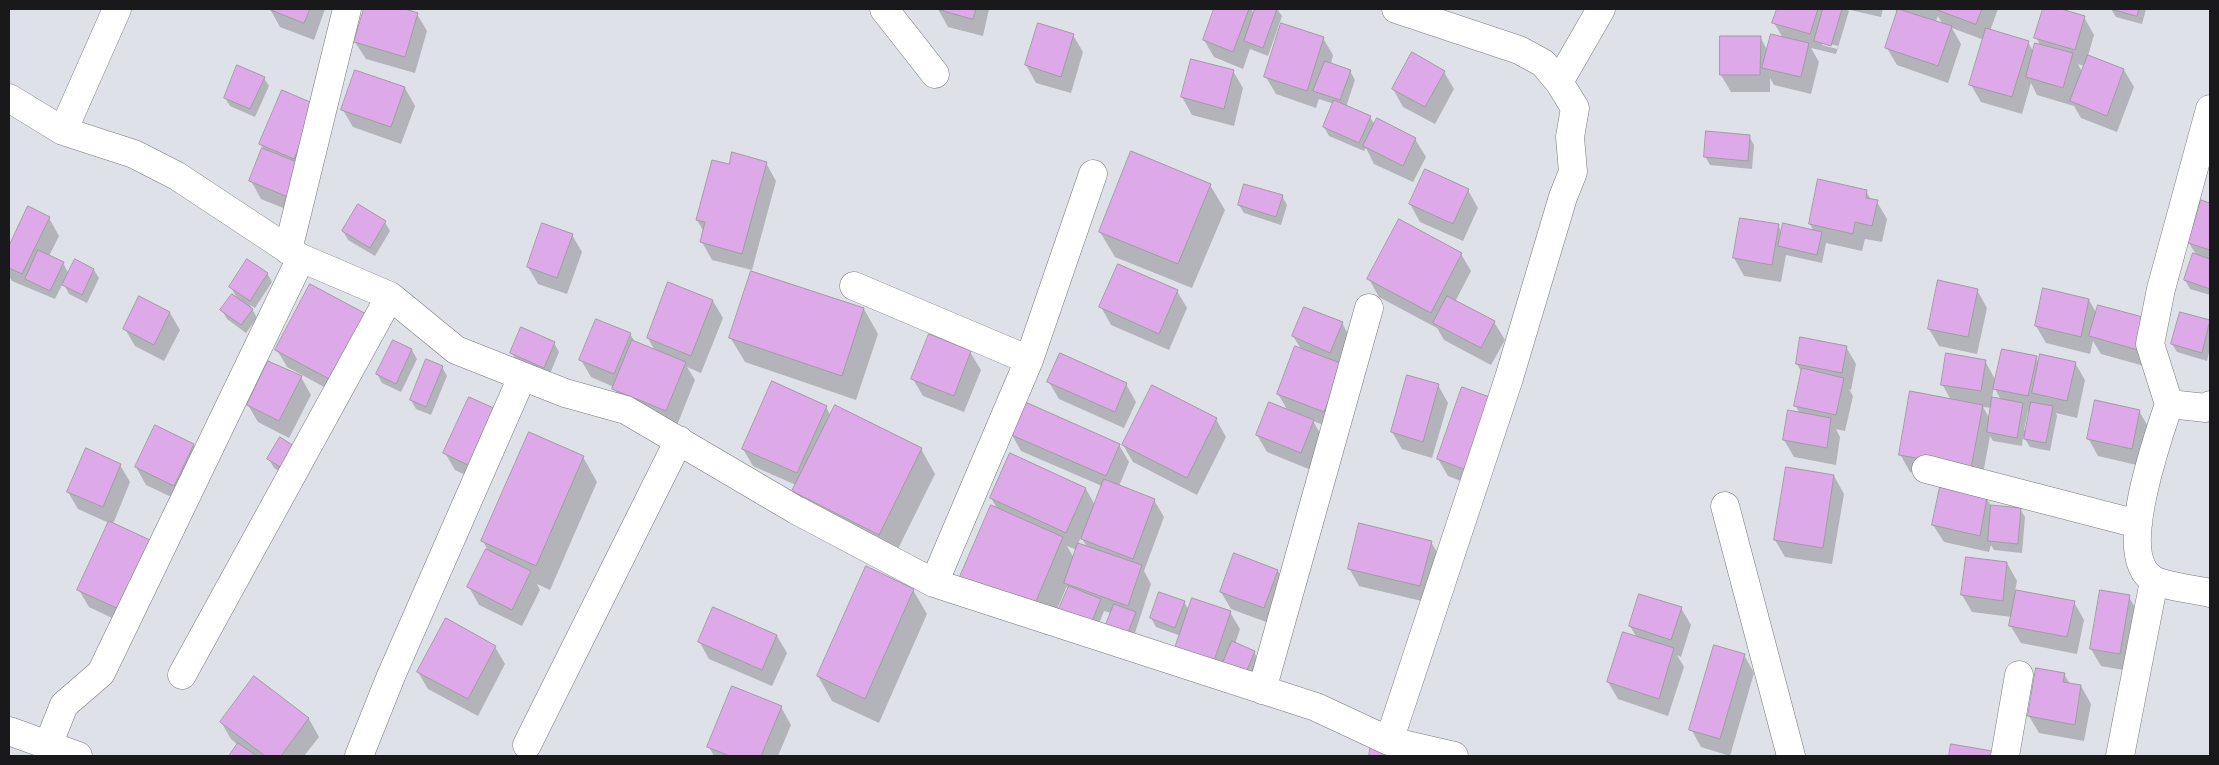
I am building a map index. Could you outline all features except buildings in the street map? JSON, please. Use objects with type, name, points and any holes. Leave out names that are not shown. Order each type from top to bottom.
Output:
[{"type":"street","points":[[63,131],[117,9]]},
{"type":"street","points":[[48,745],[64,704],[101,674],[294,254],[347,9]]},
{"type":"street","points":[[884,9],[934,74]]},
{"type":"street","points":[[1389,741],[1509,378],[1563,197],[1573,172],[1570,137],[1575,108],[1559,82],[1543,63],[1519,50],[1396,9]]},
{"type":"street","points":[[1559,82],[1601,9]]},
{"type":"street","points":[[9,98],[63,131],[134,154],[177,176],[294,254],[390,296],[456,350],[565,393],[626,410],[796,510],[934,583],[1316,707],[1389,741],[1454,756]]},
{"type":"street","points":[[2210,109],[2161,289],[2150,344],[2169,404],[2144,484],[2138,524],[2138,552],[2145,571],[2154,580],[2210,593]]},
{"type":"street","points":[[934,583],[1029,360],[1093,174]]},
{"type":"street","points":[[854,286],[1029,360]]},
{"type":"street","points":[[182,675],[390,296]]},
{"type":"street","points":[[1262,690],[1369,308]]},
{"type":"street","points":[[359,756],[391,676],[522,377]]},
{"type":"street","points":[[2169,404],[2206,408],[2210,405]]},
{"type":"street","points":[[526,745],[679,440]]},
{"type":"street","points":[[1926,469],[2138,524]]},
{"type":"street","points":[[1725,506],[1791,756]]},
{"type":"street","points":[[2120,756],[2154,580]]},
{"type":"street","points":[[2005,756],[2019,675]]},
{"type":"street","points":[[9,731],[78,756]]}]
